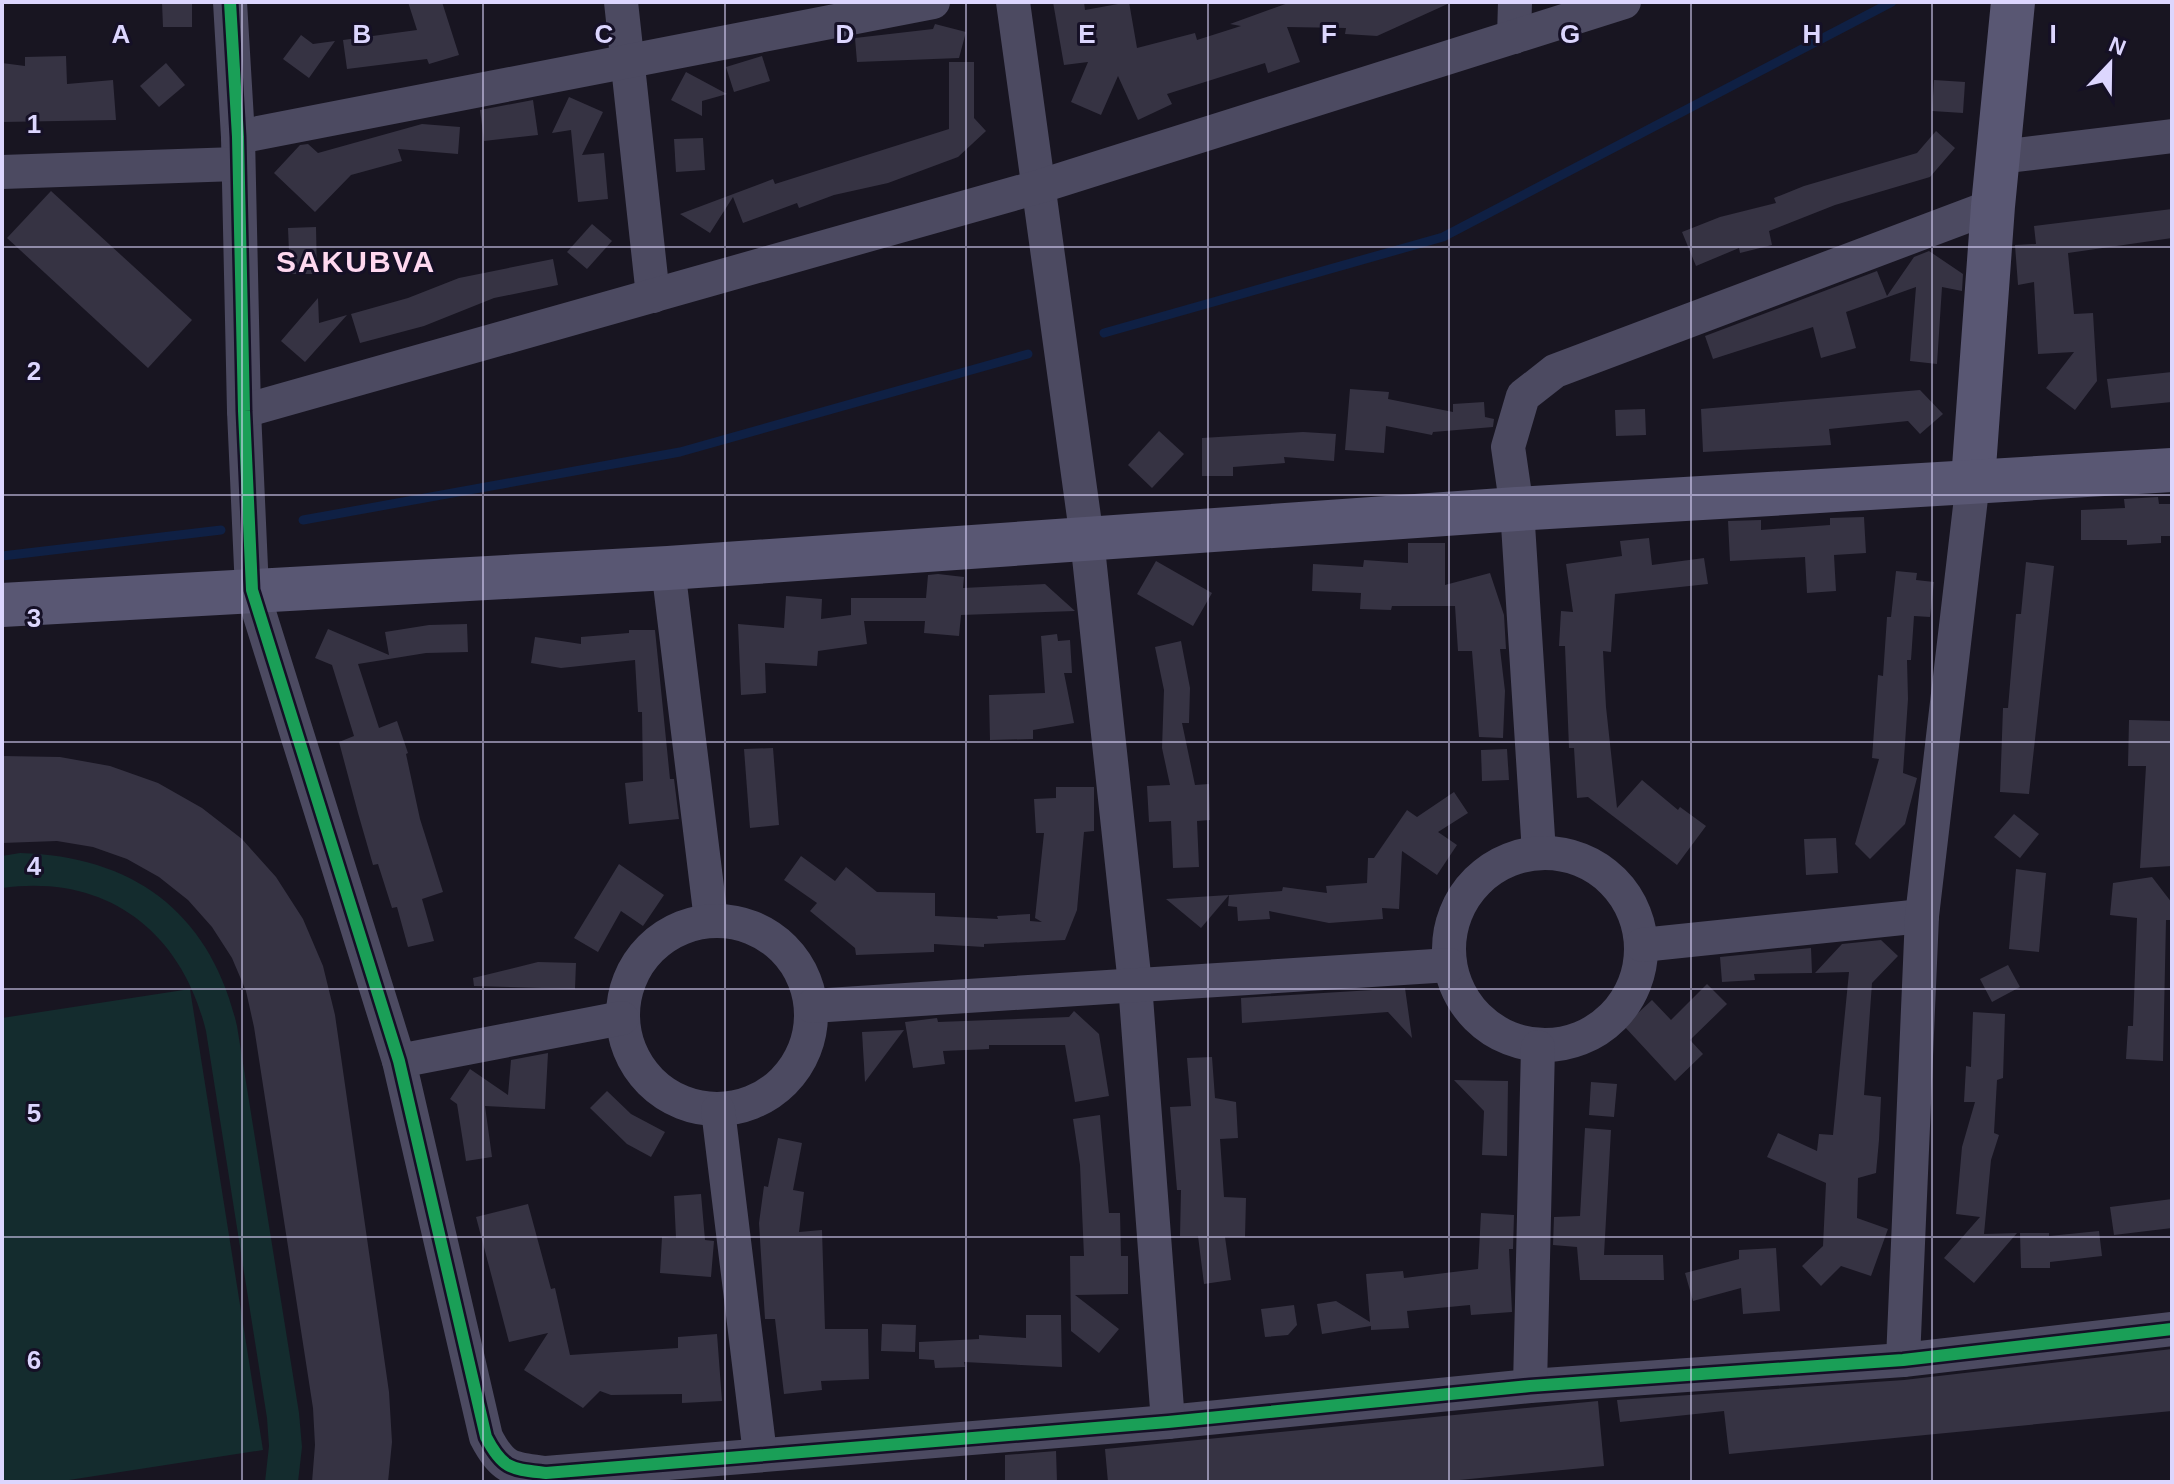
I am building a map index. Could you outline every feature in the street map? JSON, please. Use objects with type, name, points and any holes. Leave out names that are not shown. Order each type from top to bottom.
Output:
[{"type":"street","points":[[230,2],[238,150],[252,590],[399,1061],[486,1437],[496,1456],[510,1469],[546,1473],[1168,1422],[1530,1386],[1903,1360],[2172,1329]]},
{"type":"street","points":[[621,2],[653,296]]},
{"type":"street","points":[[2,172],[238,150],[628,61],[933,2]]},
{"type":"street","points":[[1013,2],[1041,186],[1087,539],[1135,984],[1168,1422]]},
{"type":"street","points":[[1514,37],[1515,2]]},
{"type":"street","points":[[244,411],[1041,186],[1624,2]]},
{"type":"street","points":[[1903,1360],[1922,916],[1973,481],[1993,206],[2013,2]]},
{"type":"street","points":[[2000,157],[2172,136]]},
{"type":"street","points":[[1539,853],[1517,509],[1508,447],[1523,396],[1555,371],[1993,206]]},
{"type":"street","points":[[2,605],[668,568],[1517,509],[2172,470]]},
{"type":"street","points":[[668,568],[711,920]]},
{"type":"street","points":[[1539,853],[1569,856],[1597,868],[1609,878],[1620,888],[1636,915],[1642,945],[1639,975],[1626,1003],[1605,1026],[1578,1040],[1538,1047],[1495,1031],[1474,1014],[1458,991],[1450,965],[1449,933],[1460,903],[1480,877],[1507,860],[1539,853]]},
{"type":"street","points":[[1642,945],[1922,916]]},
{"type":"street","points":[[711,920],[740,923],[767,934],[789,953],[805,978],[812,1006],[810,1037],[798,1066],[777,1090],[749,1105],[718,1110],[689,1106],[663,1092],[642,1072],[628,1047],[622,1018],[625,990],[638,963],[657,941],[683,927],[711,920]]},
{"type":"street","points":[[812,1006],[1450,965]]},
{"type":"street","points":[[399,1061],[622,1018]]},
{"type":"street","points":[[1530,1386],[1538,1047]]},
{"type":"street","points":[[718,1110],[760,1454]]},
{"type":"green space","points":[[20,853],[61,857],[99,866],[132,880],[162,899],[187,923],[208,952],[225,987],[237,1026],[299,1413],[302,1447],[298,1482],[265,1482],[269,1446],[267,1418],[206,1031],[195,996],[179,964],[158,938],[134,916],[106,900],[74,890],[40,886],[2,888],[2,856]]},
{"type":"green space","points":[[190,989],[263,1450],[56,1482],[2,1482],[2,1018]]},
{"type":"building","points":[[162,2],[192,2],[192,27],[163,27]]},
{"type":"building","points":[[408,2],[442,2],[459,55],[429,64],[427,59],[347,69],[343,40],[417,30]]},
{"type":"building","points":[[1053,2],[1084,2],[1085,10],[1129,2],[1137,48],[1195,33],[1197,40],[1241,26],[1230,24],[1291,2],[1452,2],[1377,36],[1345,34],[1346,28],[1287,27],[1300,62],[1268,73],[1265,63],[1167,94],[1172,104],[1138,120],[1118,76],[1101,115],[1071,102],[1088,62],[1064,65]]},
{"type":"building","points":[[935,24],[966,32],[959,58],[857,62],[855,38],[933,29]]},
{"type":"building","points":[[301,35],[313,44],[335,41],[309,78],[283,59]]},
{"type":"building","points":[[66,56],[67,84],[113,80],[116,120],[2,122],[2,63],[25,66],[25,57]]},
{"type":"building","points":[[762,56],[770,81],[734,92],[726,67]]},
{"type":"building","points":[[949,62],[974,62],[974,118],[986,131],[958,157],[888,183],[834,195],[799,208],[797,203],[743,223],[733,197],[710,233],[680,214],[773,179],[775,184],[949,129]]},
{"type":"building","points":[[166,63],[185,85],[159,107],[140,86]]},
{"type":"building","points":[[686,72],[727,94],[702,101],[702,116],[671,100]]},
{"type":"building","points":[[1934,80],[1965,82],[1963,113],[1932,111]]},
{"type":"building","points":[[569,97],[603,112],[582,155],[604,153],[608,199],[578,202],[571,130],[552,133]]},
{"type":"building","points":[[533,100],[538,135],[484,141],[480,110]]},
{"type":"building","points":[[422,124],[460,127],[458,154],[398,149],[402,161],[351,175],[315,212],[274,173],[300,145],[308,144],[318,153]]},
{"type":"building","points":[[1936,131],[1955,148],[1930,177],[1835,205],[1769,231],[1772,245],[1740,253],[1739,248],[1696,266],[1682,232],[1720,217],[1776,203],[1774,198],[1804,186],[1917,153]]},
{"type":"building","points":[[703,138],[705,170],[676,172],[674,139]]},
{"type":"building","points":[[51,191],[192,320],[148,368],[7,238]]},
{"type":"building","points":[[2172,209],[2172,238],[2068,253],[2074,314],[2093,313],[2097,381],[2075,410],[2046,388],[2074,352],[2038,354],[2034,282],[2018,285],[2015,245],[2036,244],[2034,226]]},
{"type":"building","points":[[592,224],[612,241],[587,269],[567,252]]},
{"type":"building","points":[[316,227],[317,274],[290,274],[288,228]]},
{"type":"building","points":[[1929,251],[1963,274],[1962,291],[1942,287],[1937,364],[1910,361],[1916,287],[1846,312],[1856,348],[1821,358],[1813,327],[1713,359],[1705,336],[1877,271],[1887,296],[1914,257]]},
{"type":"building","points":[[553,259],[558,285],[494,298],[424,326],[360,343],[351,314],[408,298],[459,278]]},
{"type":"building","points":[[318,298],[319,323],[347,315],[305,362],[281,341]]},
{"type":"building","points":[[2172,372],[2172,402],[2111,408],[2107,379]]},
{"type":"building","points":[[1350,389],[1389,392],[1388,399],[1453,412],[1453,404],[1484,402],[1485,417],[1494,419],[1493,427],[1433,432],[1432,435],[1386,426],[1384,453],[1345,450]]},
{"type":"building","points":[[1920,390],[1943,414],[1920,434],[1908,421],[1829,429],[1831,445],[1703,452],[1701,409]]},
{"type":"building","points":[[1645,409],[1646,435],[1616,436],[1615,410]]},
{"type":"building","points":[[1159,431],[1184,454],[1152,488],[1128,465]]},
{"type":"building","points":[[1303,432],[1336,434],[1334,461],[1284,457],[1285,463],[1233,467],[1233,476],[1202,476],[1202,438]]},
{"type":"building","points":[[2158,497],[2159,504],[2172,504],[2172,536],[2161,536],[2161,543],[2127,545],[2127,540],[2081,540],[2081,510],[2125,508],[2124,499]]},
{"type":"building","points":[[1864,517],[1866,553],[1834,555],[1836,591],[1807,593],[1805,557],[1730,561],[1728,521],[1761,520],[1761,530],[1830,525],[1830,518]]},
{"type":"building","points":[[1649,538],[1652,565],[1704,558],[1708,584],[1615,594],[1611,652],[1603,651],[1606,707],[1617,808],[1642,780],[1678,810],[1680,807],[1706,826],[1677,865],[1588,797],[1577,798],[1574,748],[1569,748],[1565,646],[1559,646],[1561,611],[1573,612],[1566,564],[1622,556],[1620,541]]},
{"type":"building","points":[[1408,543],[1445,543],[1445,585],[1490,573],[1504,615],[1506,649],[1500,649],[1505,691],[1503,738],[1479,737],[1472,651],[1458,651],[1455,606],[1360,609],[1361,593],[1312,591],[1313,564],[1363,567],[1364,560],[1408,563]]},
{"type":"building","points":[[1156,561],[1212,593],[1193,626],[1137,594]]},
{"type":"building","points":[[2026,562],[2054,566],[2029,794],[2000,792],[2003,708],[2008,708],[2016,614],[2021,614]]},
{"type":"building","points":[[1896,571],[1917,573],[1916,580],[1934,582],[1930,617],[1914,616],[1911,660],[1907,660],[1903,773],[1917,778],[1905,824],[1870,859],[1855,844],[1879,759],[1872,758],[1878,675],[1883,676],[1887,617],[1891,617]]},
{"type":"building","points":[[928,575],[964,577],[963,588],[1045,584],[1075,611],[961,615],[959,636],[924,633],[925,621],[864,621],[867,644],[818,651],[817,666],[765,663],[766,693],[741,695],[738,624],[784,628],[786,596],[822,599],[821,619],[851,615],[851,598],[926,598]]},
{"type":"building","points":[[467,624],[468,652],[426,653],[358,664],[379,728],[397,721],[408,753],[420,819],[443,892],[422,899],[434,941],[408,947],[397,907],[392,908],[378,864],[373,865],[358,813],[339,742],[354,736],[332,665],[315,658],[328,629],[389,655],[385,632],[429,625]]},
{"type":"building","points":[[629,630],[655,630],[670,779],[674,779],[679,819],[629,824],[625,783],[643,781],[642,712],[638,712],[635,660],[561,668],[531,663],[535,637],[581,644],[581,637],[629,633]]},
{"type":"building","points":[[1057,634],[1058,641],[1070,640],[1072,673],[1064,673],[1074,723],[1033,730],[1033,739],[990,740],[989,695],[1045,693],[1041,636]]},
{"type":"building","points":[[1181,641],[1190,688],[1189,723],[1182,723],[1195,785],[1209,784],[1210,820],[1197,821],[1199,867],[1173,868],[1171,821],[1149,822],[1147,786],[1170,785],[1162,748],[1164,690],[1155,647]]},
{"type":"building","points":[[2129,720],[2172,721],[2172,866],[2140,868],[2146,766],[2128,766]]},
{"type":"building","points":[[773,748],[779,825],[750,828],[744,749]]},
{"type":"building","points":[[1507,749],[1509,780],[1482,781],[1481,750]]},
{"type":"building","points":[[2,756],[60,757],[110,766],[158,783],[202,808],[242,839],[276,877],[303,919],[323,966],[335,1015],[389,1392],[392,1442],[388,1482],[312,1482],[315,1445],[313,1408],[254,1027],[246,991],[232,958],[212,927],[188,900],[159,877],[127,859],[93,847],[57,841],[2,843]]},
{"type":"building","points":[[1056,787],[1094,787],[1094,831],[1084,832],[1077,910],[1065,940],[984,944],[984,947],[934,944],[934,952],[856,955],[855,948],[810,911],[817,903],[784,880],[801,856],[835,881],[846,867],[877,892],[935,893],[935,916],[998,919],[997,916],[1030,914],[1030,921],[1042,922],[1035,918],[1044,833],[1036,833],[1034,799],[1056,798]]},
{"type":"building","points":[[1454,792],[1468,813],[1438,832],[1457,845],[1437,875],[1402,851],[1399,909],[1382,908],[1383,919],[1329,923],[1269,911],[1270,919],[1238,921],[1237,907],[1228,906],[1229,895],[1282,891],[1283,887],[1327,893],[1326,886],[1367,883],[1368,858],[1374,858],[1407,810],[1417,817]]},
{"type":"building","points":[[2014,814],[2039,834],[2020,858],[1994,837]]},
{"type":"building","points":[[1836,838],[1838,873],[1806,875],[1804,839]]},
{"type":"building","points":[[619,864],[664,895],[643,926],[621,911],[598,952],[574,938]]},
{"type":"building","points":[[2016,869],[2046,873],[2039,952],[2009,949]]},
{"type":"building","points":[[2152,877],[2172,903],[2170,920],[2166,920],[2163,1061],[2126,1059],[2128,1026],[2133,1026],[2137,918],[2110,915],[2113,883]]},
{"type":"building","points":[[1229,895],[1201,928],[1166,899]]},
{"type":"building","points":[[1881,940],[1898,956],[1872,983],[1864,1095],[1881,1097],[1879,1140],[1876,1173],[1858,1178],[1857,1218],[1888,1229],[1871,1276],[1841,1266],[1821,1286],[1802,1266],[1823,1246],[1826,1183],[1767,1157],[1778,1133],[1817,1151],[1819,1134],[1833,1135],[1849,972],[1815,973],[1842,944]]},
{"type":"building","points":[[1811,948],[1812,973],[1754,974],[1755,980],[1722,982],[1720,957]]},
{"type":"building","points":[[538,962],[576,963],[575,989],[474,986],[473,978]]},
{"type":"building","points":[[2008,965],[2020,987],[1992,1002],[1980,979]]},
{"type":"building","points":[[1707,984],[1727,1004],[1690,1040],[1703,1054],[1675,1081],[1624,1026],[1652,1000],[1671,1020]]},
{"type":"building","points":[[1405,988],[1412,1038],[1388,1012],[1242,1023],[1241,998]]},
{"type":"building","points":[[1074,1011],[1099,1034],[1109,1096],[1075,1102],[1065,1045],[989,1045],[989,1049],[943,1051],[945,1064],[913,1068],[905,1022],[937,1018],[938,1022],[1069,1017]]},
{"type":"building","points":[[1973,1012],[2005,1014],[2003,1078],[1997,1080],[1994,1133],[1999,1135],[1991,1160],[1984,1234],[2017,1233],[1974,1283],[1944,1258],[1980,1217],[1956,1214],[1962,1147],[1975,1102],[1964,1102],[1966,1066],[1971,1067]]},
{"type":"building","points":[[904,1030],[865,1082],[862,1032]]},
{"type":"building","points":[[548,1053],[545,1109],[485,1106],[492,1157],[466,1161],[457,1104],[450,1099],[470,1069],[508,1095],[511,1060]]},
{"type":"building","points":[[1212,1057],[1215,1098],[1236,1102],[1238,1138],[1220,1139],[1224,1197],[1246,1198],[1245,1237],[1225,1237],[1231,1280],[1204,1284],[1198,1236],[1180,1236],[1181,1190],[1177,1190],[1170,1107],[1191,1106],[1187,1058]]},
{"type":"building","points":[[1454,1080],[1508,1081],[1507,1156],[1482,1155],[1484,1111]]},
{"type":"building","points":[[1591,1082],[1617,1084],[1614,1117],[1589,1115]]},
{"type":"building","points":[[607,1091],[631,1114],[665,1132],[651,1157],[627,1144],[590,1108]]},
{"type":"building","points":[[1100,1115],[1109,1213],[1120,1213],[1121,1256],[1128,1256],[1128,1294],[1075,1295],[1119,1329],[1099,1353],[1071,1331],[1070,1256],[1084,1256],[1080,1165],[1073,1119]]},
{"type":"building","points":[[1585,1128],[1611,1130],[1604,1255],[1663,1255],[1664,1280],[1580,1280],[1577,1247],[1553,1245],[1554,1217],[1580,1216]]},
{"type":"building","points":[[778,1138],[802,1143],[793,1190],[804,1192],[799,1232],[822,1230],[825,1329],[868,1329],[869,1379],[821,1381],[822,1390],[784,1394],[775,1319],[765,1319],[759,1223],[764,1186],[768,1187]]},
{"type":"building","points":[[701,1194],[705,1240],[714,1241],[711,1277],[660,1273],[662,1237],[676,1238],[674,1196]]},
{"type":"building","points":[[2172,1199],[2172,1228],[2114,1235],[2110,1207]]},
{"type":"building","points":[[528,1204],[551,1289],[555,1288],[570,1355],[678,1348],[678,1337],[717,1334],[722,1401],[682,1403],[682,1394],[611,1395],[600,1391],[583,1408],[524,1370],[548,1333],[509,1342],[476,1217]]},
{"type":"building","points":[[1481,1213],[1514,1215],[1513,1249],[1509,1249],[1512,1312],[1471,1315],[1470,1305],[1407,1311],[1409,1328],[1371,1330],[1371,1326],[1322,1334],[1317,1304],[1336,1301],[1370,1322],[1366,1274],[1403,1271],[1404,1278],[1478,1269]]},
{"type":"building","points":[[2099,1231],[2102,1256],[2050,1262],[2050,1268],[2021,1268],[2020,1233],[2049,1233],[2049,1236]]},
{"type":"building","points":[[1776,1248],[1780,1311],[1743,1314],[1741,1288],[1693,1301],[1685,1273],[1739,1259],[1739,1250]]},
{"type":"building","points":[[1294,1305],[1297,1325],[1288,1335],[1265,1337],[1261,1309]]},
{"type":"building","points":[[1026,1315],[1061,1315],[1062,1367],[964,1362],[965,1367],[935,1368],[934,1360],[919,1359],[919,1342],[979,1339],[979,1335],[1026,1338]]},
{"type":"building","points":[[882,1324],[916,1325],[915,1352],[881,1351]]},
{"type":"building","points":[[2172,1349],[2172,1411],[1729,1454],[1724,1411],[1620,1422],[1617,1400],[1904,1380]]},
{"type":"building","points":[[1598,1401],[1604,1466],[1439,1482],[1108,1482],[1105,1449]]},
{"type":"building","points":[[1056,1451],[1057,1482],[1005,1482],[1005,1455]]},
{"type":"waterway","points":[[1104,333],[1443,237],[1892,2]]},
{"type":"waterway","points":[[303,520],[680,452],[1028,354]]},
{"type":"waterway","points":[[2,556],[221,530]]},
{"type":"cycle path","points":[[230,2],[238,137],[244,411],[252,590],[399,1061],[486,1437],[503,1462],[517,1469],[546,1473],[1168,1422],[1530,1386],[1903,1360],[2172,1329]]},
{"type":"district","name":"SAKUBVA","points":[[356,261]]}]
